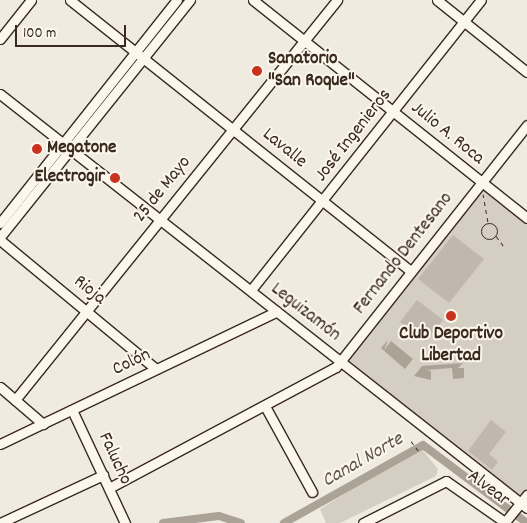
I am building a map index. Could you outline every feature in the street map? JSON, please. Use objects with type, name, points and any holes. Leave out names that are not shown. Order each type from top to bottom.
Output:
[{"type":"street","points":[[0,39],[31,0]]},
{"type":"street","name":"Lavalle","points":[[70,0],[411,271]]},
{"type":"street","points":[[0,239],[136,52],[177,0]]},
{"type":"street","points":[[0,223],[144,58],[190,0]]},
{"type":"street","name":"Julio A. Roca","points":[[253,0],[527,218]]},
{"type":"street","name":"25 de Mayo","points":[[15,400],[337,0]]},
{"type":"street","points":[[437,0],[527,72]]},
{"type":"street","name":"José Ingenieros","points":[[251,290],[323,202],[481,0]]},
{"type":"street","name":"Leguizamón","points":[[0,94],[524,506]]},
{"type":"street","name":"Fernando Dentesano","points":[[109,488],[265,406],[341,362],[527,125]]},
{"type":"street","name":"Rioja","points":[[0,239],[156,369]]},
{"type":"street","name":"Colón","points":[[0,444],[277,311]]},
{"type":"street","points":[[0,387],[43,424]]},
{"type":"street","points":[[265,406],[312,492]]},
{"type":"street","name":"Falucho","points":[[72,410],[124,521]]},
{"type":"street","points":[[0,522],[103,475]]},
{"type":"street","name":"Alvear","points":[[363,523],[450,481],[505,523]]},
{"type":"street","points":[[505,523],[524,506],[527,495]]},
{"type":"path","points":[[481,183],[488,222],[497,228],[496,236],[505,248]]},
{"type":"path","points":[[488,222],[482,227],[482,235],[496,236]]},
{"type":"path","points":[[411,442],[420,453]]},
{"type":"shaded area","name":"Club Deportivo Libertad","points":[[481,183],[527,218],[527,495],[521,503],[341,362]]},
{"type":"shaded area","points":[[388,340],[384,350],[391,341],[413,359],[405,369],[381,348]]},
{"type":"shaded area","points":[[463,363],[458,368],[464,368],[464,378],[453,379],[452,368],[426,370],[431,371],[431,380],[414,376],[422,366]]},
{"type":"shaded area","points":[[420,447],[438,469],[436,476],[340,523],[326,523],[320,509]]},
{"type":"building","points":[[453,235],[484,259],[449,303],[418,279]]},
{"type":"building","points":[[417,300],[443,320],[426,342],[400,322]]},
{"type":"building","points":[[491,420],[506,432],[489,454],[498,462],[492,470],[468,451]]},
{"type":"waterway","name":"Canal Norte","points":[[284,523],[423,445],[527,523]]},
{"type":"waterway","name":"Canal Norte","points":[[163,523],[219,516],[241,523]]},
{"type":"place","name":"Sanatorio \"San Roque\"","points":[[257,71]]},
{"type":"place","name":"Megatone","points":[[37,149]]},
{"type":"place","name":"Electrogir","points":[[115,178]]},
{"type":"place","name":"Club Deportivo Libertad","points":[[451,316]]}]
